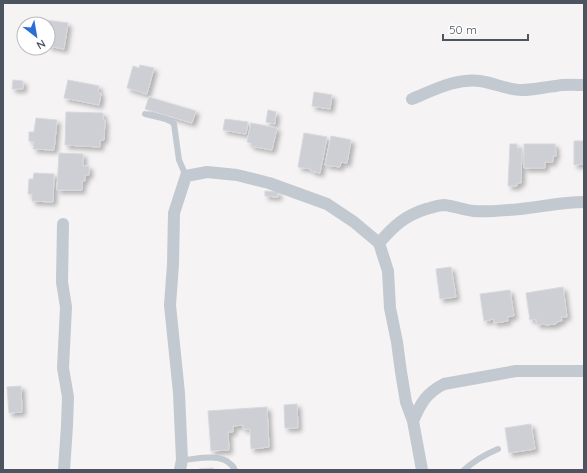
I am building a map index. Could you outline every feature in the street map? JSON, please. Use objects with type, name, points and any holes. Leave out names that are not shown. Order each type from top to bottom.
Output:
[{"type":"street","points":[[412,99],[450,83],[464,81],[479,81],[508,89],[522,90],[541,89],[557,85],[584,85]]},
{"type":"street","points":[[181,465],[179,393],[170,305],[173,264],[174,213],[186,176],[207,172],[237,175],[269,183],[327,204],[354,222],[379,243],[388,271],[390,308],[406,402],[413,421],[422,470]]},
{"type":"street","points":[[379,243],[394,226],[404,218],[442,205],[456,206],[472,211],[486,211],[584,202]]},
{"type":"street","points":[[63,224],[62,282],[66,306],[63,368],[68,396],[64,470]]},
{"type":"street","points":[[413,421],[420,406],[433,389],[444,384],[516,371],[584,371]]},
{"type":"lane","points":[[145,114],[167,119],[174,124],[179,160],[186,176]]},
{"type":"lane","points":[[464,470],[470,464],[489,452],[498,449]]},
{"type":"lane","points":[[181,465],[223,458],[232,463],[235,470]]},
{"type":"building","points":[[56,21],[68,23],[64,49],[56,48]]},
{"type":"building","points":[[140,65],[154,68],[147,94],[127,88],[133,66],[139,68]]},
{"type":"building","points":[[13,80],[23,81],[23,89],[12,89]]},
{"type":"building","points":[[68,80],[99,86],[98,92],[101,93],[99,105],[64,98]]},
{"type":"building","points":[[314,92],[332,95],[330,109],[312,106]]},
{"type":"building","points":[[149,97],[196,111],[192,123],[145,109]]},
{"type":"building","points":[[268,110],[276,112],[275,124],[266,122]]},
{"type":"building","points":[[66,112],[103,113],[103,120],[105,120],[104,140],[100,140],[100,147],[65,145]]},
{"type":"building","points":[[36,118],[57,120],[54,150],[33,149],[34,142],[29,141],[29,132],[34,132]]},
{"type":"building","points":[[225,119],[248,122],[246,134],[223,130]]},
{"type":"building","points":[[251,123],[277,128],[272,150],[251,146],[251,143],[247,142]]},
{"type":"building","points":[[304,133],[327,137],[320,173],[311,171],[311,169],[298,167]]},
{"type":"building","points":[[331,136],[351,140],[347,163],[341,162],[340,167],[325,165]]},
{"type":"building","points":[[574,141],[584,141],[584,164],[574,165]]},
{"type":"building","points":[[510,144],[517,144],[517,148],[522,148],[521,183],[517,183],[517,186],[508,186]]},
{"type":"building","points":[[524,144],[555,144],[556,156],[553,156],[553,162],[545,162],[545,168],[524,168]]},
{"type":"building","points":[[59,153],[83,154],[83,166],[89,166],[89,175],[85,175],[85,181],[82,181],[82,190],[57,190]]},
{"type":"building","points":[[34,173],[54,174],[53,202],[32,201],[32,194],[28,194],[29,179],[33,179]]},
{"type":"building","points":[[265,191],[278,192],[278,197],[265,196]]},
{"type":"building","points":[[451,267],[456,297],[440,299],[436,269]]},
{"type":"building","points":[[563,287],[567,317],[561,317],[562,321],[556,322],[556,324],[545,325],[537,325],[536,319],[530,320],[526,293]]},
{"type":"building","points":[[510,290],[514,316],[507,317],[508,321],[494,323],[494,319],[484,321],[480,294]]},
{"type":"building","points":[[21,386],[22,412],[9,413],[7,387]]},
{"type":"building","points":[[297,404],[298,428],[285,428],[284,405]]},
{"type":"building","points":[[267,407],[269,447],[251,449],[250,429],[243,429],[243,425],[233,426],[233,432],[228,432],[229,450],[211,451],[208,411]]},
{"type":"building","points":[[531,424],[535,449],[509,453],[505,428]]},
{"type":"building","points":[[213,468],[213,470],[199,470],[199,469]]}]
